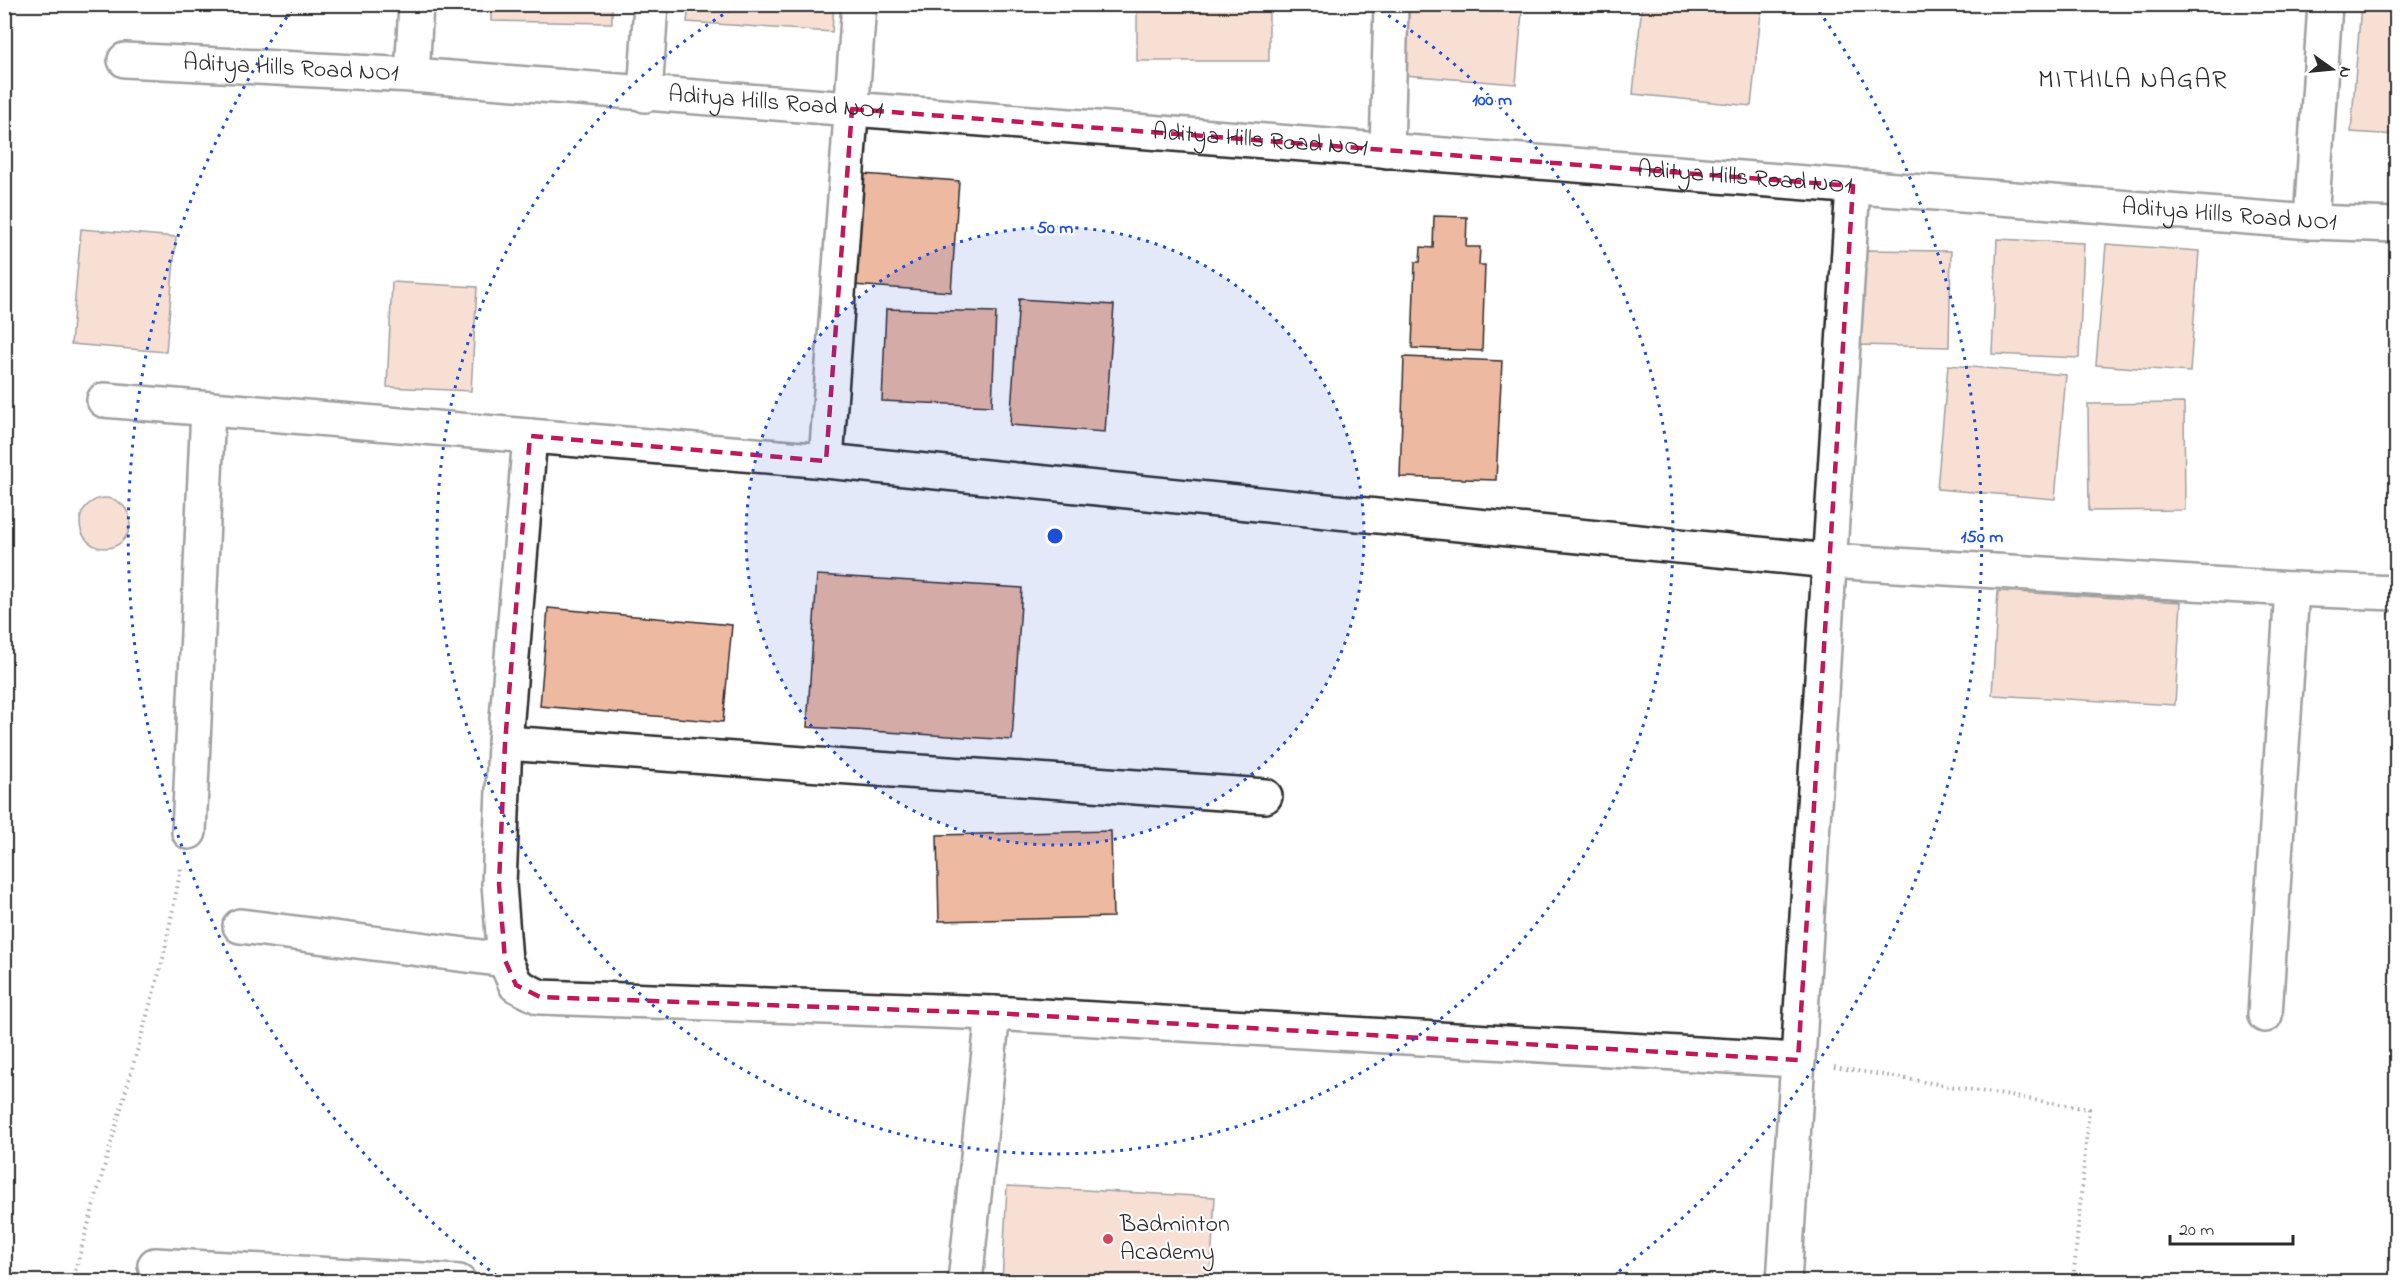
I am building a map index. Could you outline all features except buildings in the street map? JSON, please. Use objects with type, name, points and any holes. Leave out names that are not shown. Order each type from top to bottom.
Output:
[{"type":"street","points":[[412,75],[416,4]]},
{"type":"street","points":[[645,94],[651,4]]},
{"type":"street","points":[[826,461],[844,108],[843,4]]},
{"type":"street","points":[[844,108],[859,4]]},
{"type":"street","points":[[1387,150],[1391,4]]},
{"type":"street","points":[[2311,222],[2325,4]]},
{"type":"street","name":"Aditya Hills Road NO1","points":[[126,60],[412,75],[2311,222],[2397,225]]},
{"type":"street","points":[[1784,1281],[1853,186]]},
{"type":"street","points":[[104,400],[826,461],[1829,561],[2292,589],[2397,593]]},
{"type":"street","points":[[189,832],[208,409]]},
{"type":"street","points":[[530,436],[505,743],[499,884],[505,960],[516,986],[540,997],[993,1013],[1798,1060]]},
{"type":"street","points":[[2265,1015],[2292,589]]},
{"type":"street","points":[[505,743],[1265,796]]},
{"type":"street","points":[[240,926],[505,960]]},
{"type":"street","points":[[965,1281],[993,1013]]},
{"type":"street","points":[[154,1265],[459,1281]]},
{"type":"path","points":[[72,1281],[163,959],[189,832]]},
{"type":"path","points":[[1798,1060],[2089,1109],[2073,1281]]},
{"type":"highlighted area","points":[[852,109],[1853,186],[1798,1060],[993,1013],[540,997],[516,985],[505,960],[499,884],[505,743],[530,436],[826,461]]},
{"type":"place","name":"Badminton Academy","points":[[1108,1239]]},
{"type":"district","name":"MITHILA NAGAR","points":[[2133,81]]}]
